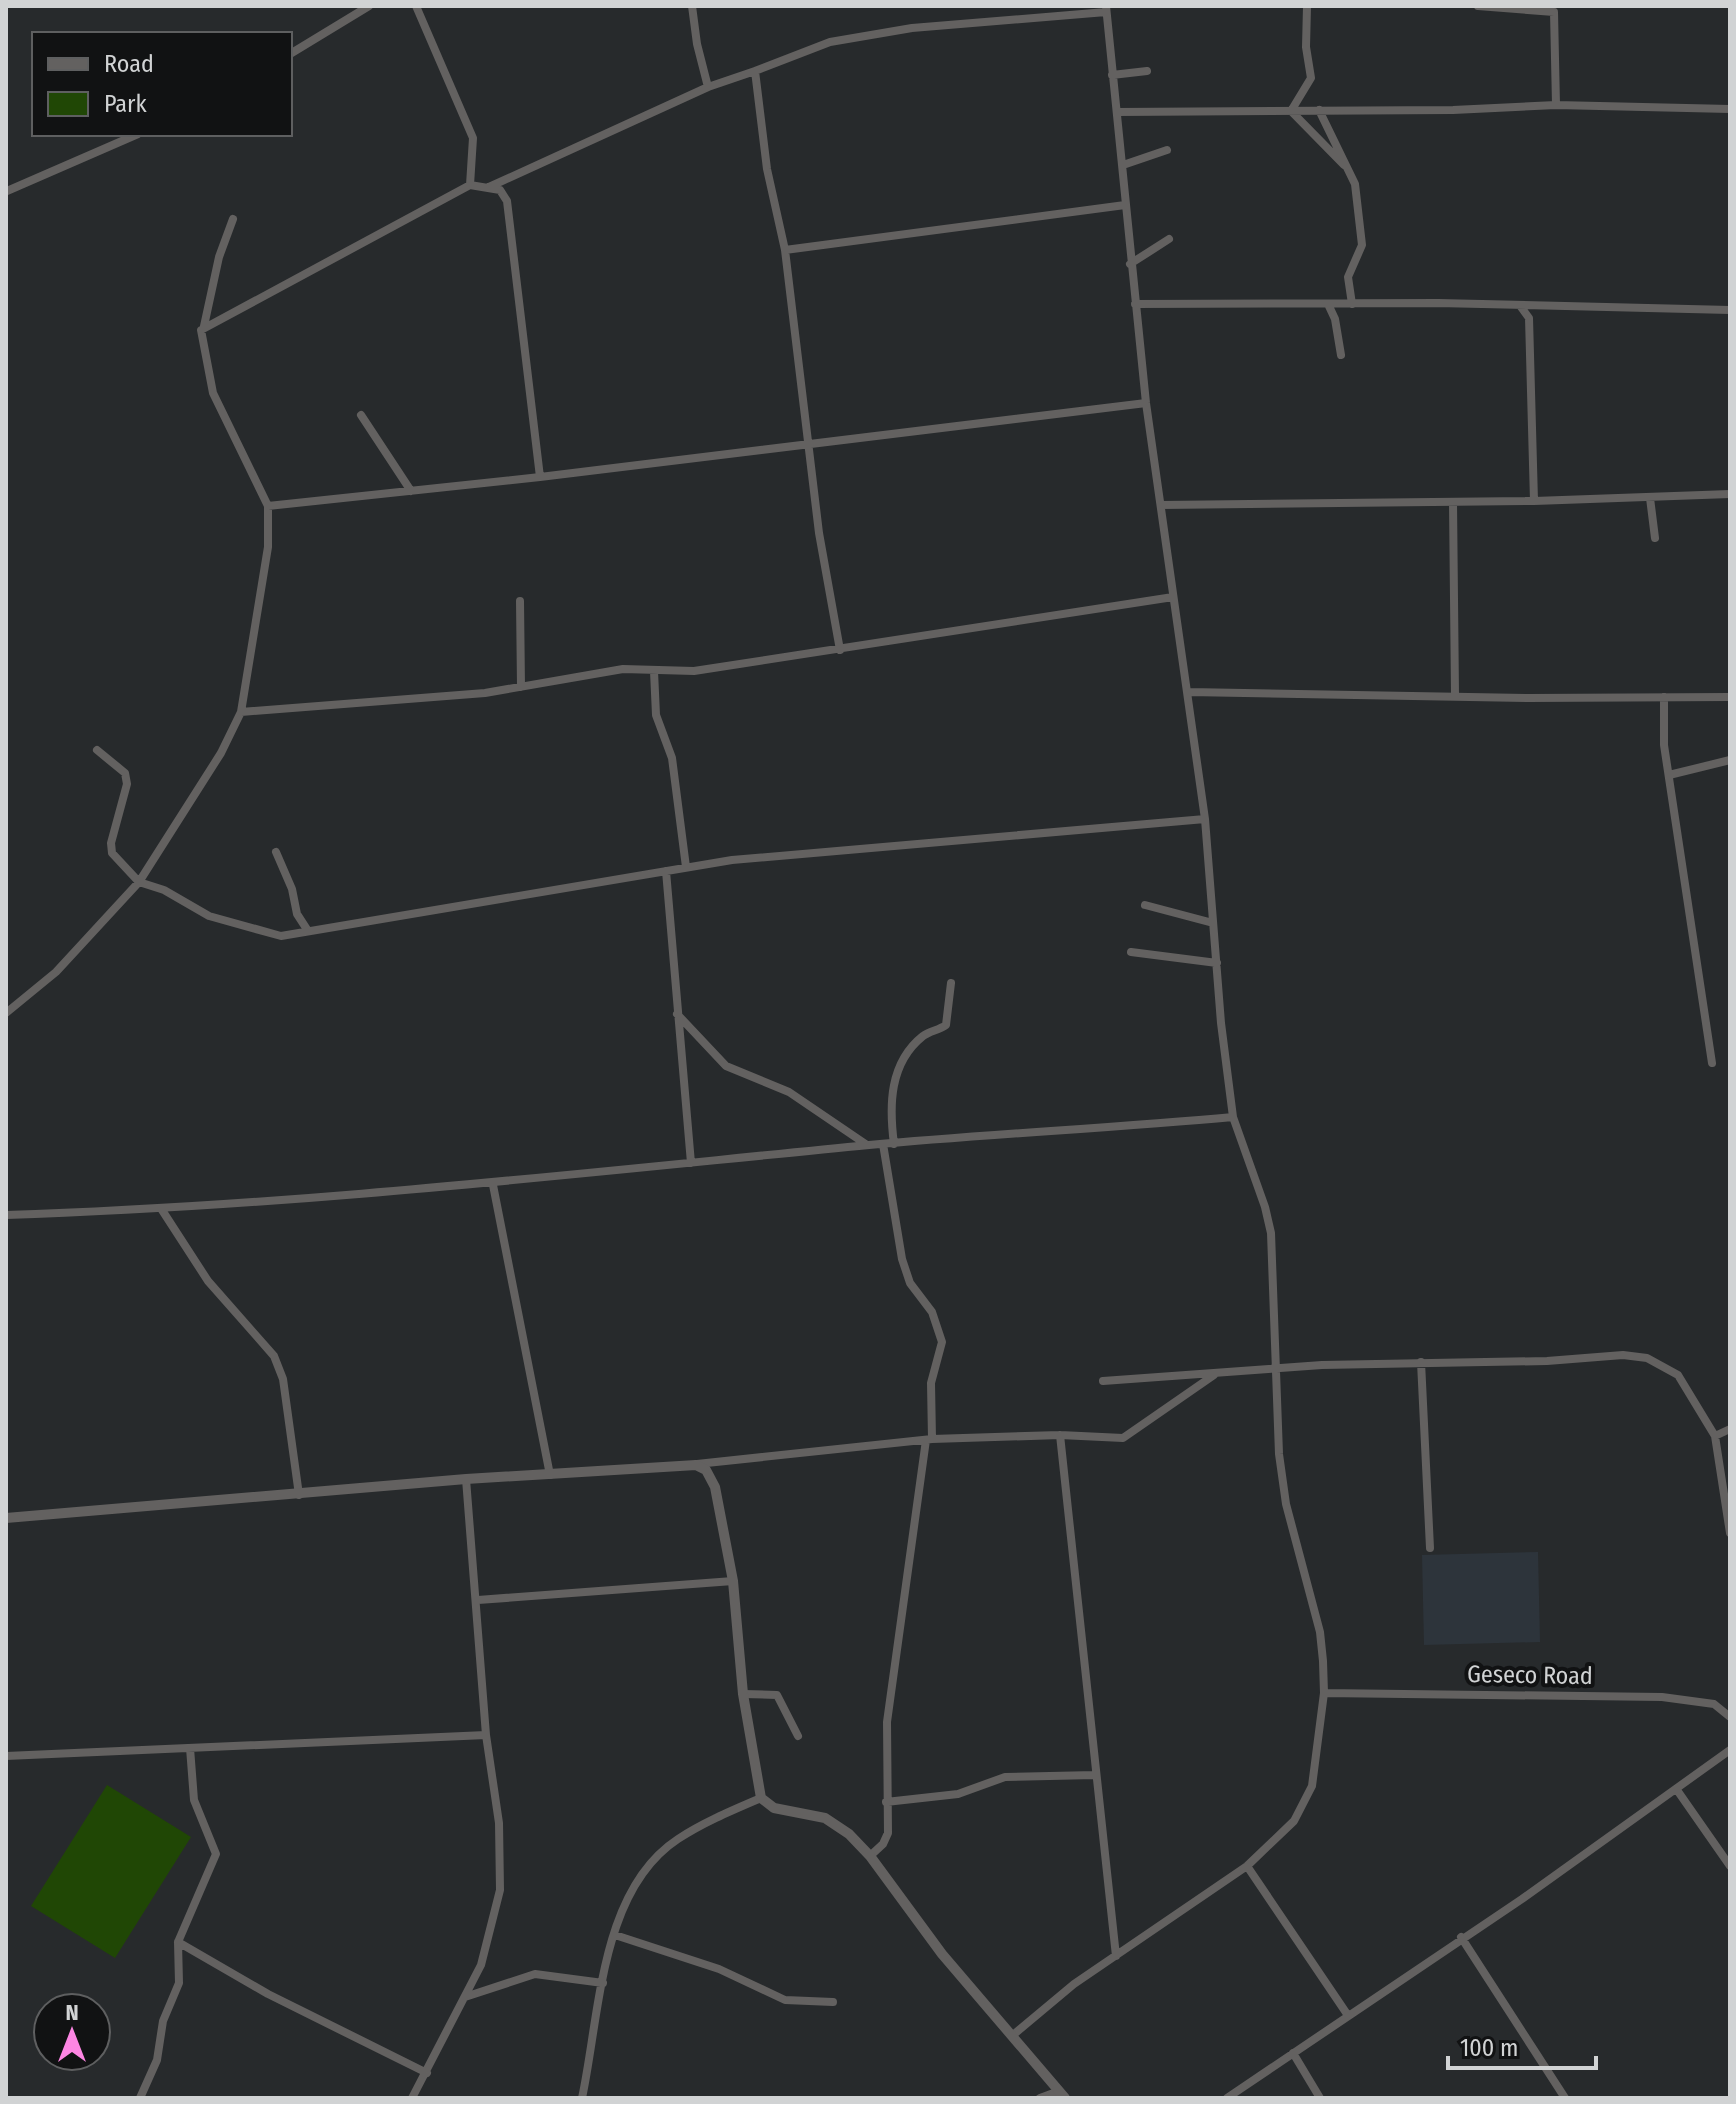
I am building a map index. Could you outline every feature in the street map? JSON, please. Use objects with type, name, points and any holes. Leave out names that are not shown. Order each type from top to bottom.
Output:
[{"type":"street","points":[[292,53],[369,6]]},
{"type":"street","points":[[416,6],[473,138],[470,185]]},
{"type":"street","points":[[692,6],[697,44],[708,87]]},
{"type":"street","points":[[1291,111],[1311,78],[1306,47],[1307,6]]},
{"type":"street","points":[[1478,6],[1554,12],[1556,105]]},
{"type":"street","points":[[489,187],[708,87],[830,42],[912,28],[1106,9],[1146,403],[1205,819],[1233,1117],[1271,1233],[1274,1369],[1286,1504],[1320,1632],[1324,1693],[1316,1767],[1304,1805],[1280,1837],[1247,1866],[1116,1956],[1013,2035]]},
{"type":"street","points":[[755,71],[767,169],[785,250],[806,446],[840,650]]},
{"type":"street","points":[[1112,75],[1147,71]]},
{"type":"street","points":[[1117,112],[1556,105],[1730,109]]},
{"type":"street","points":[[1319,110],[1355,184],[1362,245],[1348,277],[1352,304]]},
{"type":"street","points":[[1291,111],[1349,169]]},
{"type":"street","points":[[7,191],[133,136]]},
{"type":"street","points":[[1123,165],[1167,150]]},
{"type":"street","points":[[204,326],[470,185],[500,190],[507,201],[540,477]]},
{"type":"street","points":[[785,250],[1125,205]]},
{"type":"street","points":[[6,1013],[56,972],[139,882],[221,753],[241,712],[268,547],[268,506],[213,393],[199,336],[219,257],[233,219]]},
{"type":"street","points":[[1130,264],[1169,239]]},
{"type":"street","points":[[1135,304],[1730,310]]},
{"type":"street","points":[[1328,304],[1335,319],[1341,355]]},
{"type":"street","points":[[1520,306],[1529,318],[1534,501]]},
{"type":"street","points":[[268,506],[806,446],[1146,403]]},
{"type":"street","points":[[361,415],[411,491]]},
{"type":"street","points":[[1161,505],[1534,501],[1730,494]]},
{"type":"street","points":[[1650,498],[1655,538]]},
{"type":"street","points":[[1453,502],[1455,695]]},
{"type":"street","points":[[241,712],[452,697],[623,669],[694,671],[1173,597]]},
{"type":"street","points":[[520,601],[521,687]]},
{"type":"street","points":[[654,671],[656,715],[672,758],[686,867]]},
{"type":"street","points":[[1189,692],[1730,697]]},
{"type":"street","points":[[1664,697],[1664,745],[1712,1063]]},
{"type":"street","points":[[97,750],[125,773],[127,784],[111,843],[112,853],[139,882],[164,890],[220,919],[281,936],[686,867],[813,851],[1205,819]]},
{"type":"street","points":[[1669,775],[1730,760]]},
{"type":"street","points":[[276,852],[292,889],[297,914],[308,931]]},
{"type":"street","points":[[666,871],[691,1163]]},
{"type":"street","points":[[1145,905],[1213,923]]},
{"type":"street","points":[[1131,952],[1217,963]]},
{"type":"street","points":[[894,1144],[890,1108],[892,1085],[920,1039],[946,1025],[951,983]]},
{"type":"street","points":[[677,1013],[726,1066],[789,1092],[868,1146]]},
{"type":"street","points":[[6,1215],[162,1210],[493,1185],[883,1144],[1233,1117]]},
{"type":"street","points":[[870,1856],[886,1839],[887,1722],[929,1440],[931,1383],[942,1342],[932,1312],[910,1283],[902,1259],[883,1144]]},
{"type":"street","points":[[493,1185],[550,1475]]},
{"type":"street","points":[[162,1210],[208,1281],[274,1356],[285,1389],[299,1495]]},
{"type":"street","points":[[1103,1381],[1421,1362],[1547,1361],[1623,1355],[1647,1358],[1678,1375],[1715,1436],[1730,1533]]},
{"type":"street","points":[[1421,1362],[1430,1548]]},
{"type":"street","points":[[6,1518],[466,1479],[696,1465],[929,1440],[1060,1435],[1123,1438],[1214,1375]]},
{"type":"street","points":[[1715,1436],[1730,1429]]},
{"type":"street","points":[[1060,1435],[1116,1956]]},
{"type":"street","points":[[696,1465],[706,1470],[715,1487],[733,1581],[743,1694],[761,1798],[774,1808],[825,1818],[849,1834],[870,1856],[942,1954],[1062,2094],[1040,2098]]},
{"type":"street","points":[[412,2098],[481,1965],[500,1890],[499,1823],[486,1735],[478,1600],[466,1479]]},
{"type":"street","points":[[478,1600],[733,1581]]},
{"type":"street","name":"Geseco Road","points":[[1324,1693],[1662,1697],[1714,1704],[1730,1717]]},
{"type":"street","points":[[743,1694],[777,1695],[798,1736]]},
{"type":"street","points":[[6,1756],[486,1735]]},
{"type":"street","points":[[140,2098],[157,2060],[163,2021],[179,1983],[178,1942],[216,1854],[192,1790],[190,1748]]},
{"type":"street","points":[[1227,2098],[1461,1937],[1522,1899],[1730,1750]]},
{"type":"street","points":[[886,1802],[958,1794],[1005,1777],[1095,1775]]},
{"type":"street","points":[[1677,1790],[1730,1866]]},
{"type":"street","points":[[582,2098],[603,1983],[630,1889],[676,1840],[761,1798]]},
{"type":"street","points":[[1247,1866],[1347,2014]]},
{"type":"street","points":[[615,1935],[719,1969],[785,2000],[833,2002]]},
{"type":"street","points":[[1461,1937],[1565,2098]]},
{"type":"street","points":[[178,1942],[268,1994],[427,2073]]},
{"type":"street","points":[[464,1997],[535,1974],[603,1983]]},
{"type":"street","points":[[1293,2053],[1320,2098]]},
{"type":"shaded area","points":[[1538,1552],[1540,1642],[1424,1645],[1422,1555]]},
{"type":"green space","points":[[107,1785],[191,1837],[115,1958],[31,1906]]}]
